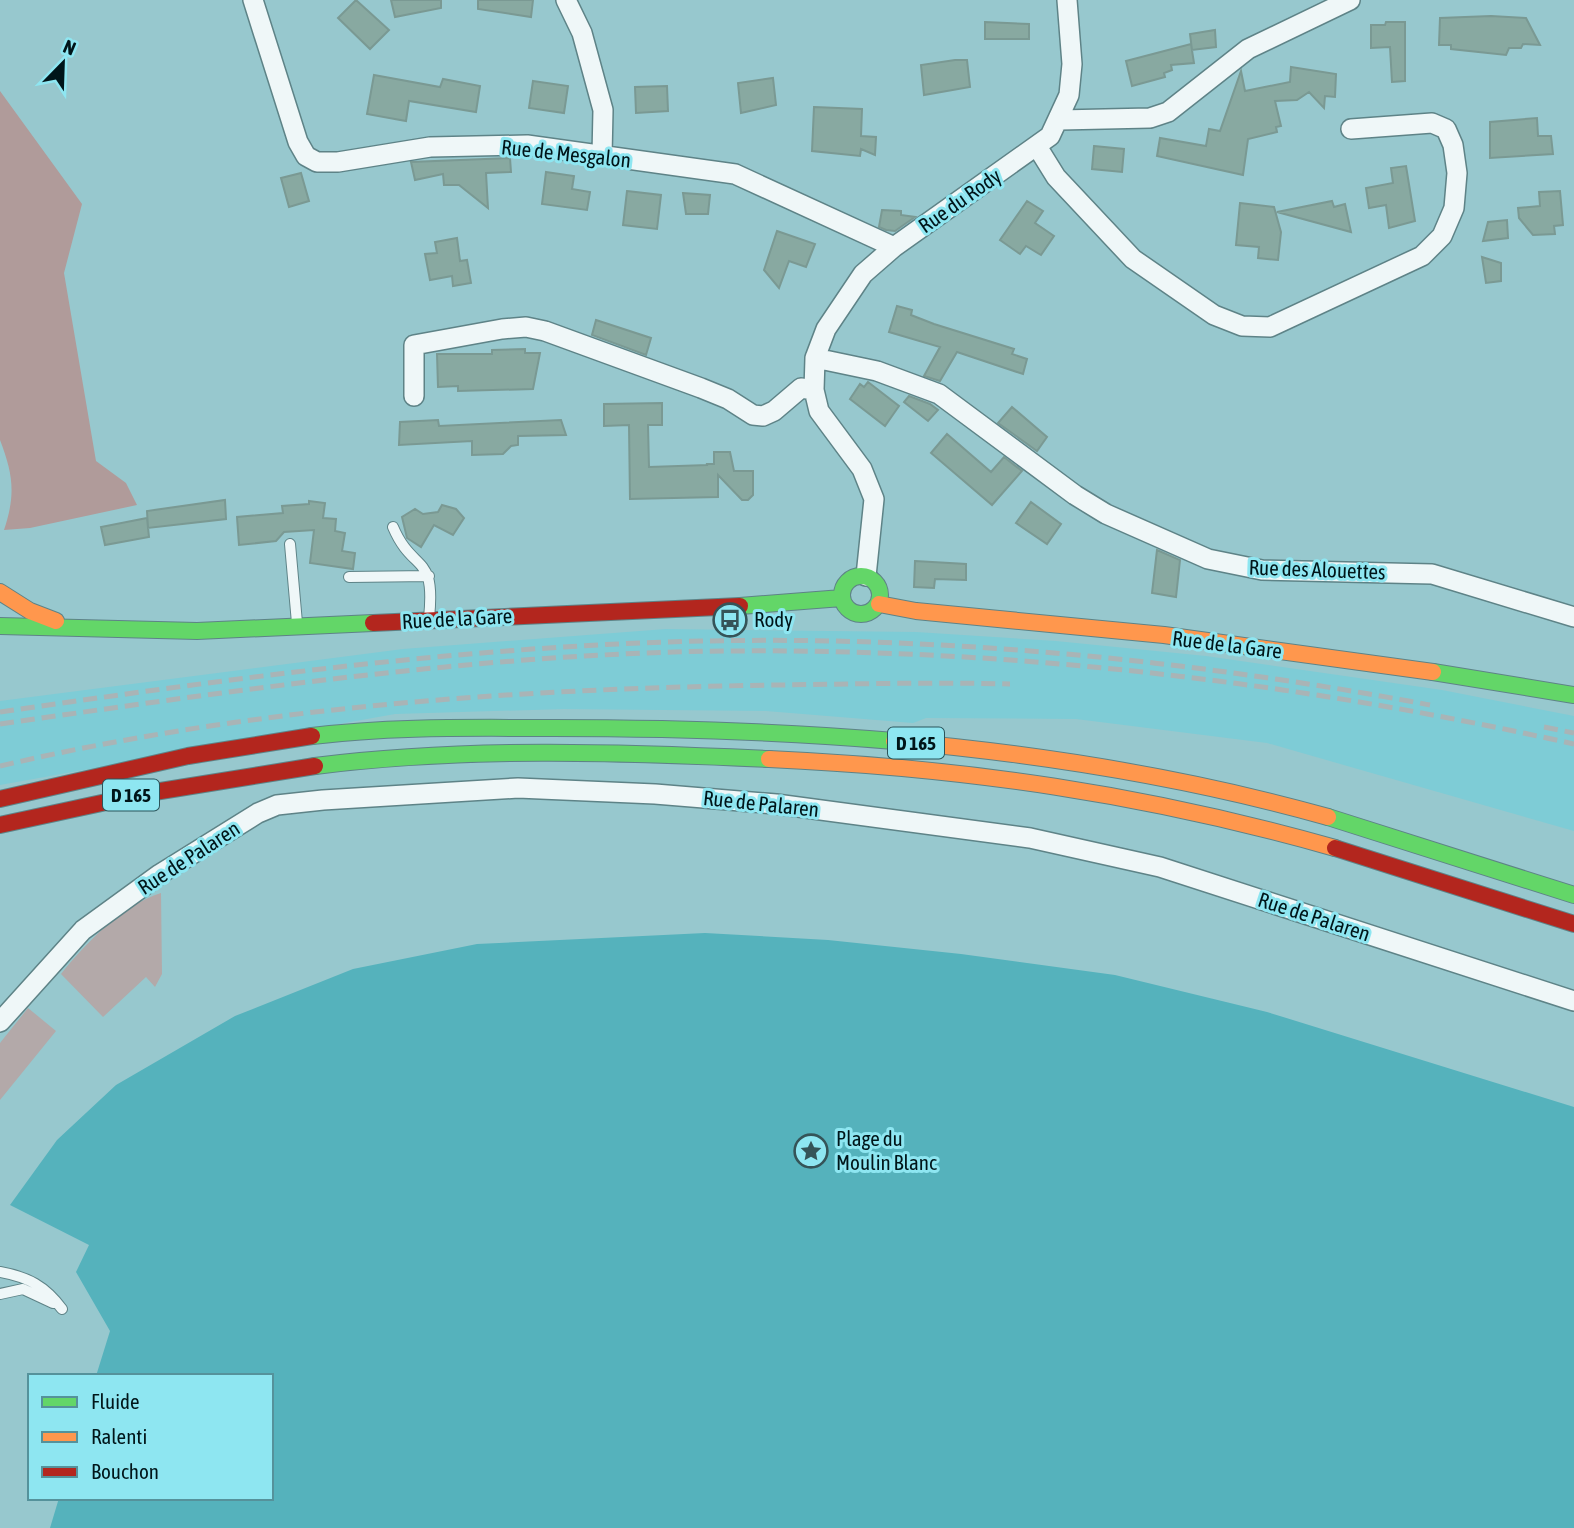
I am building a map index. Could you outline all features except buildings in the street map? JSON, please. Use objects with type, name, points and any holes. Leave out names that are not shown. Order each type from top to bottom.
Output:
[{"type":"main road","points":[[842,598],[848,580],[866,576],[878,587],[878,604]]},
{"type":"main road","name":"Rue de la Gare","points":[[0,592],[30,611],[71,626]]},
{"type":"main road","name":"Rue de la Gare","points":[[0,626],[197,631],[818,602],[842,598],[845,606],[855,613],[873,611],[878,604],[916,611],[1228,644],[1452,674],[1574,695]]},
{"type":"main road","name":"D 165","points":[[0,799],[120,770],[240,747],[378,730],[501,728],[766,731],[941,745],[1161,777],[1323,815],[1457,855],[1574,895]]},
{"type":"main road","name":"D 165","points":[[0,825],[139,793],[263,772],[399,756],[510,753],[826,760],[969,772],[1117,795],[1330,844],[1574,923]]},
{"type":"street","name":"Rue de Mesgalon","points":[[253,0],[298,142],[306,156],[317,162],[338,162],[430,146],[527,145],[735,174],[894,247]]},
{"type":"street","points":[[565,0],[582,33],[603,110],[602,156]]},
{"type":"street","name":"Rue du Rody","points":[[866,576],[874,499],[862,469],[819,411],[814,390],[815,358],[826,329],[863,274],[894,247],[1038,148],[1050,136],[1060,120],[1069,95],[1072,64],[1067,0]]},
{"type":"street","points":[[1060,120],[1150,118],[1168,112],[1248,49],[1350,0]]},
{"type":"street","points":[[1038,148],[1056,177],[1133,259],[1214,316],[1242,326],[1270,327],[1422,256],[1442,236],[1454,208],[1457,173],[1454,145],[1446,129],[1432,122],[1351,129]]},
{"type":"street","points":[[415,396],[414,345],[502,328],[526,327],[556,335],[701,388],[728,399],[753,415],[763,416],[774,411],[801,388],[814,390]]},
{"type":"street","name":"Rue des Alouettes","points":[[815,358],[877,371],[939,394],[1075,495],[1105,514],[1208,559],[1262,570],[1432,574],[1574,617]]},
{"type":"street","name":"Rue de Palaren","points":[[0,1021],[83,930],[160,874],[258,813],[277,805],[323,800],[518,788],[656,794],[776,804],[1030,838],[1160,867],[1574,1001]]},
{"type":"lane","points":[[393,527],[401,546],[426,568],[432,587],[429,620]]},
{"type":"lane","points":[[290,544],[297,627]]},
{"type":"lane","points":[[349,577],[429,576]]},
{"type":"lane","points":[[0,1272],[22,1276],[48,1289],[62,1309],[44,1297],[23,1289],[0,1294]]},
{"type":"shaded area","points":[[0,91],[82,204],[64,273],[96,461],[126,483],[137,505],[30,528],[4,530],[10,506],[11,484],[8,463],[0,440]]},
{"type":"shaded area","points":[[666,629],[916,632],[1056,641],[1206,656],[1442,690],[1574,716],[1574,831],[1267,743],[1076,719],[926,718],[913,723],[766,711],[564,709],[395,714],[0,785],[0,701],[403,649]]},
{"type":"shaded area","points":[[161,893],[162,974],[155,987],[146,977],[103,1017],[61,974],[106,926],[132,906]]},
{"type":"shaded area","points":[[705,933],[828,940],[961,954],[1115,975],[1267,1012],[1574,1107],[1574,1528],[50,1528],[58,1500],[273,1500],[273,1374],[97,1374],[110,1331],[76,1272],[89,1245],[10,1205],[57,1140],[116,1085],[235,1016],[353,969],[477,944]]},
{"type":"shaded area","points":[[28,1008],[56,1031],[0,1100],[0,1043]]},
{"type":"railway","points":[[0,712],[263,676],[527,649],[795,640],[978,647],[1069,654],[1250,675],[1430,705]]},
{"type":"railway","points":[[0,724],[420,669],[588,656],[786,651],[1013,660],[1126,670],[1351,701],[1574,744]]},
{"type":"railway","points":[[0,766],[97,745],[193,729],[386,704],[678,687],[1010,684]]},
{"type":"railway","points":[[1544,727],[1574,733]]},
{"type":"traffic: fast","points":[[861,576],[874,582],[880,595],[874,608],[861,614],[848,608],[842,595],[848,582],[861,576]]},
{"type":"traffic: fast","points":[[740,606],[842,598]]},
{"type":"traffic: fast","points":[[0,626],[197,631],[373,623]]},
{"type":"traffic: fast","points":[[1433,672],[1574,695]]},
{"type":"traffic: fast","points":[[312,736],[402,729],[595,728],[766,732],[894,741]]},
{"type":"traffic: fast","points":[[315,766],[428,756],[542,753],[769,759]]},
{"type":"traffic: fast","points":[[1328,817],[1574,895]]},
{"type":"traffic: slow","points":[[0,592],[30,611],[56,621]]},
{"type":"traffic: slow","points":[[879,604],[916,611],[1164,635],[1433,672]]},
{"type":"traffic: slow","points":[[894,741],[1112,769],[1221,790],[1328,817]]},
{"type":"traffic: slow","points":[[769,759],[914,769],[1055,787],[1194,813],[1335,848]]},
{"type":"traffic: jam","points":[[373,623],[740,606]]},
{"type":"traffic: jam","points":[[0,799],[188,756],[312,736]]},
{"type":"traffic: jam","points":[[0,825],[148,793],[315,766]]},
{"type":"traffic: jam","points":[[1335,848],[1574,924]]},
{"type":"place","name":"Rody","points":[[730,620]]},
{"type":"place","name":"Plage du Moulin Blanc","points":[[811,1151]]}]
